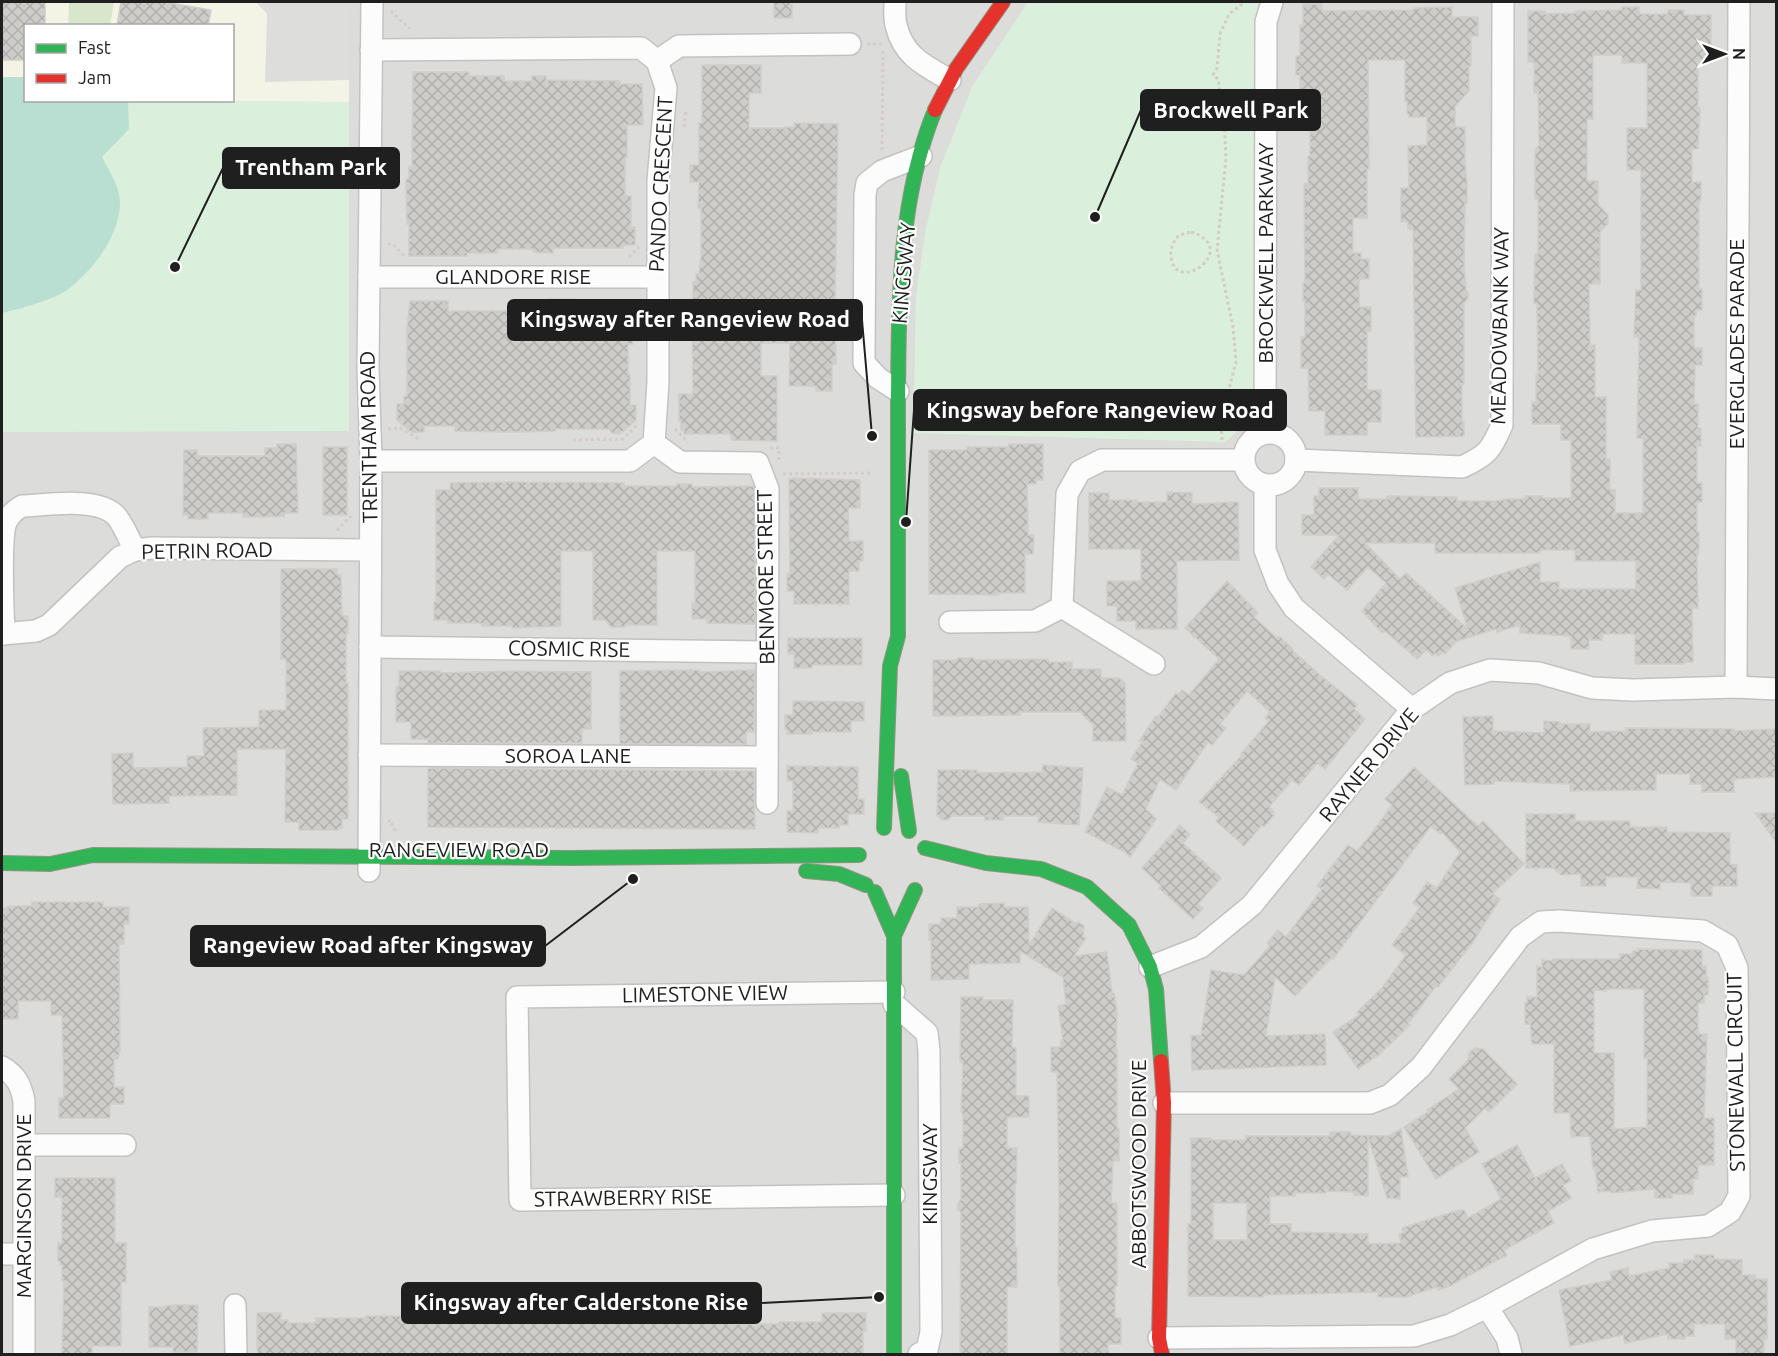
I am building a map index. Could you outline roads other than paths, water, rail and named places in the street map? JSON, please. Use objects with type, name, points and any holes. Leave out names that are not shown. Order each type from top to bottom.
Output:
[{"type":"street","points":[[896,2],[895,24],[911,56],[950,80]]},
{"type":"street","name":"KINGSWAY","points":[[884,828],[890,666],[898,636],[899,300],[909,212],[921,156],[935,112],[950,80],[1003,2]]},
{"type":"street","name":"BROCKWELL PARKWAY","points":[[1265,433],[1266,22],[1272,2]]},
{"type":"street","name":"MEADOWBANK WAY","points":[[1296,460],[1462,466],[1482,458],[1494,445],[1502,425],[1503,2]]},
{"type":"street","name":"EVERGLADES PARADE","points":[[1736,687],[1739,2]]},
{"type":"street","name":"TRENTHAM ROAD","points":[[369,868],[371,461],[368,368],[372,3]]},
{"type":"street","points":[[371,50],[641,48],[657,61],[679,46],[850,44]]},
{"type":"street","name":"PANDO CRESCENT","points":[[654,443],[658,382],[658,181],[666,88],[657,61]]},
{"type":"street","name":"KINGSWAY","points":[[898,391],[878,378],[864,363],[865,195],[867,183],[882,171],[921,156]]},
{"type":"street","name":"GLANDORE RISE","points":[[369,278],[657,278]]},
{"type":"street","points":[[1265,433],[1281,435],[1288,440],[1294,450],[1296,460],[1293,471],[1281,483],[1265,485],[1254,480],[1248,474],[1243,460],[1248,444],[1254,437],[1265,433]]},
{"type":"street","points":[[371,461],[630,461],[654,443]]},
{"type":"street","name":"BENMORE STREET","points":[[654,443],[680,462],[758,464],[768,489],[767,803]]},
{"type":"street","points":[[1062,607],[1067,494],[1080,471],[1102,460],[1243,460]]},
{"type":"street","points":[[1265,485],[1265,550],[1278,584],[1294,608],[1412,710]]},
{"type":"street","points":[[3,634],[2,544],[4,524],[13,511],[22,506],[89,504],[105,508],[116,516],[135,550]]},
{"type":"street","name":"PETRIN ROAD","points":[[3,634],[36,631],[49,625],[120,557],[135,550],[152,548],[370,550]]},
{"type":"street","points":[[950,622],[1035,621],[1062,607]]},
{"type":"street","points":[[1062,607],[1154,664]]},
{"type":"street","name":"KINGSWAY","points":[[898,636],[905,657]]},
{"type":"street","name":"COSMIC RISE","points":[[370,647],[768,651]]},
{"type":"street","name":"RAYNER DRIVE","points":[[1150,967],[1201,947],[1252,905],[1412,710],[1450,684],[1490,670],[1539,673],[1592,688],[1776,689]]},
{"type":"street","name":"SOROA LANE","points":[[369,755],[767,757]]},
{"type":"street","points":[[901,757],[901,781],[909,831]]},
{"type":"street","points":[[794,870],[839,874],[871,888],[892,897],[903,896],[915,890],[927,870],[925,848],[917,837],[897,827],[884,828],[869,838],[859,855],[859,870],[871,888]]},
{"type":"street","name":"ABBOTSWOOD DRIVE","points":[[925,848],[986,863],[1041,869],[1087,887],[1129,925],[1150,967],[1156,989],[1164,1103],[1160,1346]]},
{"type":"street","name":"RANGEVIEW ROAD","points":[[50,864],[93,855],[369,868],[682,863],[773,870]]},
{"type":"street","name":"RANGEVIEW ROAD","points":[[462,871],[859,855]]},
{"type":"street","name":"RANGEVIEW ROAD","points":[[2,863],[50,864],[85,872]]},
{"type":"street","name":"ABBOTSWOOD DRIVE","points":[[956,870],[986,863]]},
{"type":"street","name":"KINGSWAY","points":[[871,888],[894,936]]},
{"type":"street","name":"KINGSWAY","points":[[894,1354],[894,936],[915,890]]},
{"type":"street","name":"STONEWALL CIRCUIT","points":[[1160,1346],[1414,1336],[1450,1325],[1593,1249],[1652,1231],[1708,1226],[1730,1212],[1739,1196],[1737,968],[1727,945],[1703,931],[1559,921],[1541,922],[1520,937],[1421,1067],[1390,1095],[1370,1103],[1164,1103]]},
{"type":"street","name":"LIMESTONE VIEW","points":[[517,996],[894,998]]},
{"type":"street","name":"STRAWBERRY RISE","points":[[517,996],[520,1200],[894,1195]]},
{"type":"street","name":"KINGSWAY","points":[[894,998],[927,1033],[929,1051],[931,1332],[927,1350],[919,1354]]},
{"type":"street","name":"MARGINSON DRIVE","points":[[2,1067],[11,1072],[21,1086],[24,1101],[24,1354]]},
{"type":"street","points":[[25,1145],[125,1145]]},
{"type":"street","points":[[2,1254],[24,1254]]},
{"type":"street","points":[[235,1305],[236,1354]]},
{"type":"street","points":[[1487,1307],[1507,1338],[1511,1354]]},
{"type":"place","name":"Brockwell Park","points":[[1095,217]]},
{"type":"place","name":"Trentham Park","points":[[175,267]]},
{"type":"place","name":"Kingsway after Rangeview Road","points":[[872,436]]},
{"type":"place","name":"Kingsway before Rangeview Road","points":[[906,522]]},
{"type":"place","name":"Rangeview Road after Kingsway","points":[[633,879]]},
{"type":"place","name":"Kingsway after Calderstone Rise","points":[[879,1297]]}]
